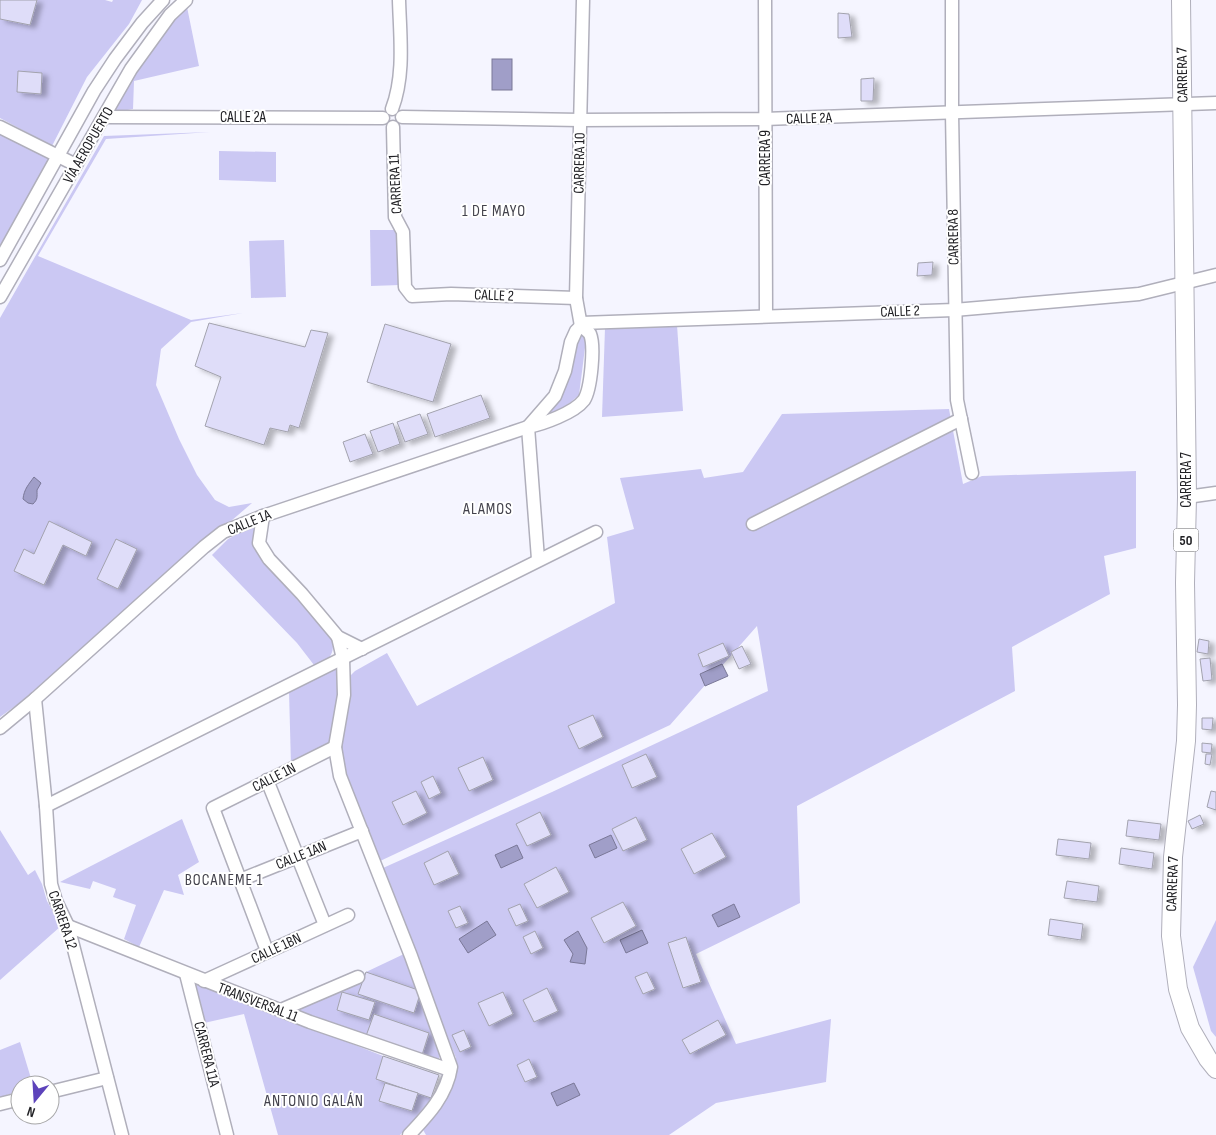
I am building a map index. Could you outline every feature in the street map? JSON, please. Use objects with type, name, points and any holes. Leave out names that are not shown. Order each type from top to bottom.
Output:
[{"type":"highway","name":"CARRERA 7","points":[[1181,0],[1187,497],[1185,583],[1186,741],[1173,857],[1171,936],[1178,988],[1190,1028],[1216,1069]]},
{"type":"street","name":"VÍA AEROPUERTO","points":[[0,260],[94,91],[114,59],[163,0]]},
{"type":"street","name":"VÍA AEROPUERTO","points":[[0,297],[131,69],[170,15],[186,0]]},
{"type":"street","name":"CARRERA 11","points":[[399,0],[400,63],[398,88],[392,118],[395,217],[404,232],[405,287],[412,296]]},
{"type":"street","name":"CARRERA 10","points":[[528,427],[557,418],[584,399],[588,390],[593,347],[589,332],[581,324],[576,298],[584,0]]},
{"type":"street","name":"CARRERA 9","points":[[765,0],[766,316]]},
{"type":"street","name":"CARRERA 8","points":[[952,0],[954,310],[957,400],[972,473]]},
{"type":"street","name":"CALLE 2A","points":[[104,117],[580,120],[764,119],[1216,104]]},
{"type":"street","points":[[0,127],[76,165]]},
{"type":"street","name":"CALLE 2","points":[[581,324],[954,310],[1139,294],[1216,275]]},
{"type":"street","name":"CALLE 2","points":[[412,296],[451,294],[576,298]]},
{"type":"street","points":[[538,559],[528,427],[555,396],[565,371],[571,342],[581,324]]},
{"type":"street","points":[[753,524],[961,419]]},
{"type":"street","name":"CALLE 1A","points":[[0,728],[223,532],[263,516],[528,427]]},
{"type":"street","points":[[1187,497],[1216,493]]},
{"type":"street","points":[[263,516],[259,543],[269,559],[302,594],[338,637],[362,649]]},
{"type":"street","points":[[46,806],[343,659],[538,559],[596,532]]},
{"type":"street","points":[[338,637],[343,659],[344,695],[335,747],[340,776],[411,956],[450,1070],[443,1093],[425,1119],[410,1135]]},
{"type":"street","name":"CARRERA 12","points":[[34,699],[46,806],[51,884],[56,901],[68,926],[122,1135]]},
{"type":"street","name":"CALLE 1N","points":[[240,880],[213,808],[335,747]]},
{"type":"street","points":[[267,780],[325,925]]},
{"type":"street","name":"CALLE 1AN","points":[[240,880],[362,831]]},
{"type":"street","points":[[240,880],[267,951]]},
{"type":"street","name":"CALLE 1BN","points":[[204,981],[348,915]]},
{"type":"street","name":"TRANSVERSAL 11","points":[[68,926],[310,1022],[450,1070]]},
{"type":"street","name":"CARRERA 11A","points":[[186,974],[227,1135]]},
{"type":"street","points":[[281,1010],[358,978]]},
{"type":"street","points":[[60,1090],[107,1078]]},
{"type":"shaded area","points":[[37,0],[105,0],[112,2],[113,0],[142,0],[129,24],[87,77],[52,146],[0,118],[0,19],[30,25]]},
{"type":"shaded area","points":[[187,7],[199,66],[134,81],[133,109],[116,112],[114,106],[173,18]]},
{"type":"shaded area","points":[[492,59],[512,59],[512,90],[492,90]]},
{"type":"shaded area","points":[[0,130],[50,157],[0,246]]},
{"type":"shaded area","points":[[210,132],[106,139],[38,256],[191,320],[243,313],[191,322],[161,349],[156,385],[197,475],[215,500],[229,507],[252,503],[18,704],[0,717],[0,318],[104,136]]},
{"type":"shaded area","points":[[219,151],[276,152],[276,182],[219,180]]},
{"type":"shaded area","points":[[370,230],[399,230],[400,285],[371,286]]},
{"type":"shaded area","points":[[284,240],[286,297],[251,298],[249,241]]},
{"type":"shaded area","points":[[677,325],[683,411],[602,417],[605,328]]},
{"type":"shaded area","points":[[578,332],[587,332],[579,395],[558,413],[538,420]]},
{"type":"shaded area","points":[[949,409],[963,484],[982,476],[1136,471],[1136,548],[1104,556],[1110,594],[1012,647],[1015,691],[797,806],[800,903],[696,954],[736,1044],[831,1019],[826,1082],[716,1103],[669,1135],[426,1135],[422,1128],[452,1070],[456,1058],[401,922],[383,868],[552,792],[768,691],[757,626],[670,725],[378,862],[343,766],[341,745],[347,679],[355,671],[387,653],[417,706],[615,603],[607,537],[634,529],[620,478],[701,469],[704,478],[743,472],[782,414]]},
{"type":"shaded area","points":[[34,477],[41,483],[33,504],[23,499],[26,489]]},
{"type":"shaded area","points":[[257,524],[254,544],[263,562],[329,634],[333,649],[326,662],[314,665],[297,643],[212,555],[228,539]]},
{"type":"shaded area","points":[[722,664],[728,676],[705,686],[700,674]]},
{"type":"shaded area","points":[[339,665],[339,697],[332,744],[291,765],[289,691]]},
{"type":"shaded area","points":[[182,819],[199,862],[178,875],[184,895],[164,890],[139,947],[124,939],[136,905],[113,897],[116,889],[93,881],[90,889],[60,882]]},
{"type":"shaded area","points":[[0,830],[28,875],[35,870],[47,901],[61,926],[0,980]]},
{"type":"shaded area","points":[[611,835],[617,848],[595,858],[589,845]]},
{"type":"shaded area","points":[[517,845],[523,858],[501,868],[495,855]]},
{"type":"shaded area","points":[[734,904],[740,917],[718,927],[712,915]]},
{"type":"shaded area","points":[[1216,920],[1216,1037],[1211,1031],[1193,967]]},
{"type":"shaded area","points":[[487,921],[496,935],[468,953],[459,939]]},
{"type":"shaded area","points":[[642,930],[648,943],[626,953],[620,940]]},
{"type":"shaded area","points":[[578,931],[587,948],[585,964],[570,962],[573,954],[564,940]]},
{"type":"shaded area","points":[[404,954],[419,990],[440,1056],[438,1061],[292,1011],[362,981],[366,972]]},
{"type":"shaded area","points":[[195,982],[383,1056],[439,1075],[428,1105],[400,1135],[278,1135],[244,1014],[204,1023]]},
{"type":"shaded area","points":[[20,1042],[30,1075],[10,1075],[10,1094],[0,1097],[0,1050]]},
{"type":"shaded area","points":[[574,1083],[580,1095],[557,1106],[551,1093]]},
{"type":"building","points":[[0,0],[37,0],[30,25],[0,19]]},
{"type":"building","points":[[838,13],[849,14],[852,37],[838,38]]},
{"type":"building","points":[[18,71],[42,73],[41,94],[17,92]]},
{"type":"building","points":[[874,78],[873,101],[861,101],[861,79]]},
{"type":"building","points":[[933,262],[932,275],[917,276],[918,263]]},
{"type":"building","points":[[209,323],[305,347],[311,330],[328,333],[299,428],[290,425],[288,432],[270,428],[264,445],[205,426],[221,377],[195,366]]},
{"type":"building","points":[[385,324],[451,344],[433,402],[367,382]]},
{"type":"building","points":[[481,395],[490,418],[435,437],[427,414]]},
{"type":"building","points":[[420,414],[428,434],[405,442],[397,422]]},
{"type":"building","points":[[393,423],[400,444],[378,452],[370,431]]},
{"type":"building","points":[[365,434],[373,454],[350,462],[343,442]]},
{"type":"building","points":[[49,521],[92,542],[86,556],[63,545],[44,585],[14,571],[24,549],[34,554]]},
{"type":"building","points":[[116,539],[137,549],[118,589],[97,579]]},
{"type":"building","points":[[1199,639],[1209,641],[1208,654],[1197,652]]},
{"type":"building","points":[[723,643],[729,656],[703,667],[698,654]]},
{"type":"building","points":[[742,646],[751,664],[739,669],[731,652]]},
{"type":"building","points":[[1210,658],[1212,680],[1203,681],[1200,659]]},
{"type":"building","points":[[593,715],[603,737],[579,749],[568,726]]},
{"type":"building","points":[[1202,718],[1213,718],[1212,730],[1202,729]]},
{"type":"building","points":[[1202,743],[1212,744],[1211,753],[1202,752]]},
{"type":"building","points":[[646,754],[657,777],[632,788],[622,765]]},
{"type":"building","points":[[1206,754],[1212,754],[1210,765],[1205,764]]},
{"type":"building","points":[[483,757],[493,780],[469,791],[458,768]]},
{"type":"building","points":[[433,776],[441,793],[429,799],[421,782]]},
{"type":"building","points":[[416,791],[427,813],[403,825],[392,802]]},
{"type":"building","points":[[1211,791],[1216,792],[1216,810],[1207,807]]},
{"type":"building","points":[[540,812],[551,835],[527,846],[516,824]]},
{"type":"building","points":[[1200,815],[1204,824],[1192,829],[1188,821]]},
{"type":"building","points":[[636,817],[647,840],[623,851],[612,829]]},
{"type":"building","points":[[1128,820],[1161,824],[1159,840],[1126,836]]},
{"type":"building","points":[[712,833],[726,857],[694,874],[681,849]]},
{"type":"building","points":[[1058,839],[1091,843],[1089,859],[1056,855]]},
{"type":"building","points":[[1121,848],[1154,853],[1152,869],[1119,864]]},
{"type":"building","points":[[448,851],[459,874],[434,885],[424,863]]},
{"type":"building","points":[[556,867],[569,892],[537,908],[524,884]]},
{"type":"building","points":[[1067,881],[1099,886],[1097,902],[1064,898]]},
{"type":"building","points":[[623,902],[636,926],[604,943],[591,918]]},
{"type":"building","points":[[520,904],[528,921],[516,926],[508,909]]},
{"type":"building","points":[[460,906],[468,923],[456,928],[448,911]]},
{"type":"building","points":[[1050,919],[1083,924],[1081,940],[1048,935]]},
{"type":"building","points":[[535,931],[543,948],[531,954],[523,937]]},
{"type":"building","points":[[686,937],[701,982],[683,988],[668,943]]},
{"type":"building","points":[[366,972],[421,991],[414,1013],[358,994]]},
{"type":"building","points":[[647,972],[655,989],[643,994],[635,977]]},
{"type":"building","points":[[547,988],[558,1011],[534,1022],[523,1000]]},
{"type":"building","points":[[342,992],[375,1002],[369,1020],[337,1010]]},
{"type":"building","points":[[503,992],[513,1014],[489,1026],[478,1003]]},
{"type":"building","points":[[374,1014],[429,1033],[422,1055],[366,1036]]},
{"type":"building","points":[[718,1020],[726,1035],[690,1054],[682,1040]]},
{"type":"building","points":[[464,1030],[471,1047],[460,1052],[452,1035]]},
{"type":"building","points":[[383,1056],[439,1075],[431,1098],[376,1079]]},
{"type":"building","points":[[529,1059],[537,1077],[525,1082],[517,1065]]},
{"type":"building","points":[[385,1083],[418,1093],[412,1111],[379,1101]]},
{"type":"district","name":"1 DE MAYO","points":[[494,210]]},
{"type":"district","name":"ALAMOS","points":[[488,508]]},
{"type":"district","name":"BOCANEME 1","points":[[224,879]]},
{"type":"district","name":"ANTONIO GALÁN","points":[[314,1100]]}]
